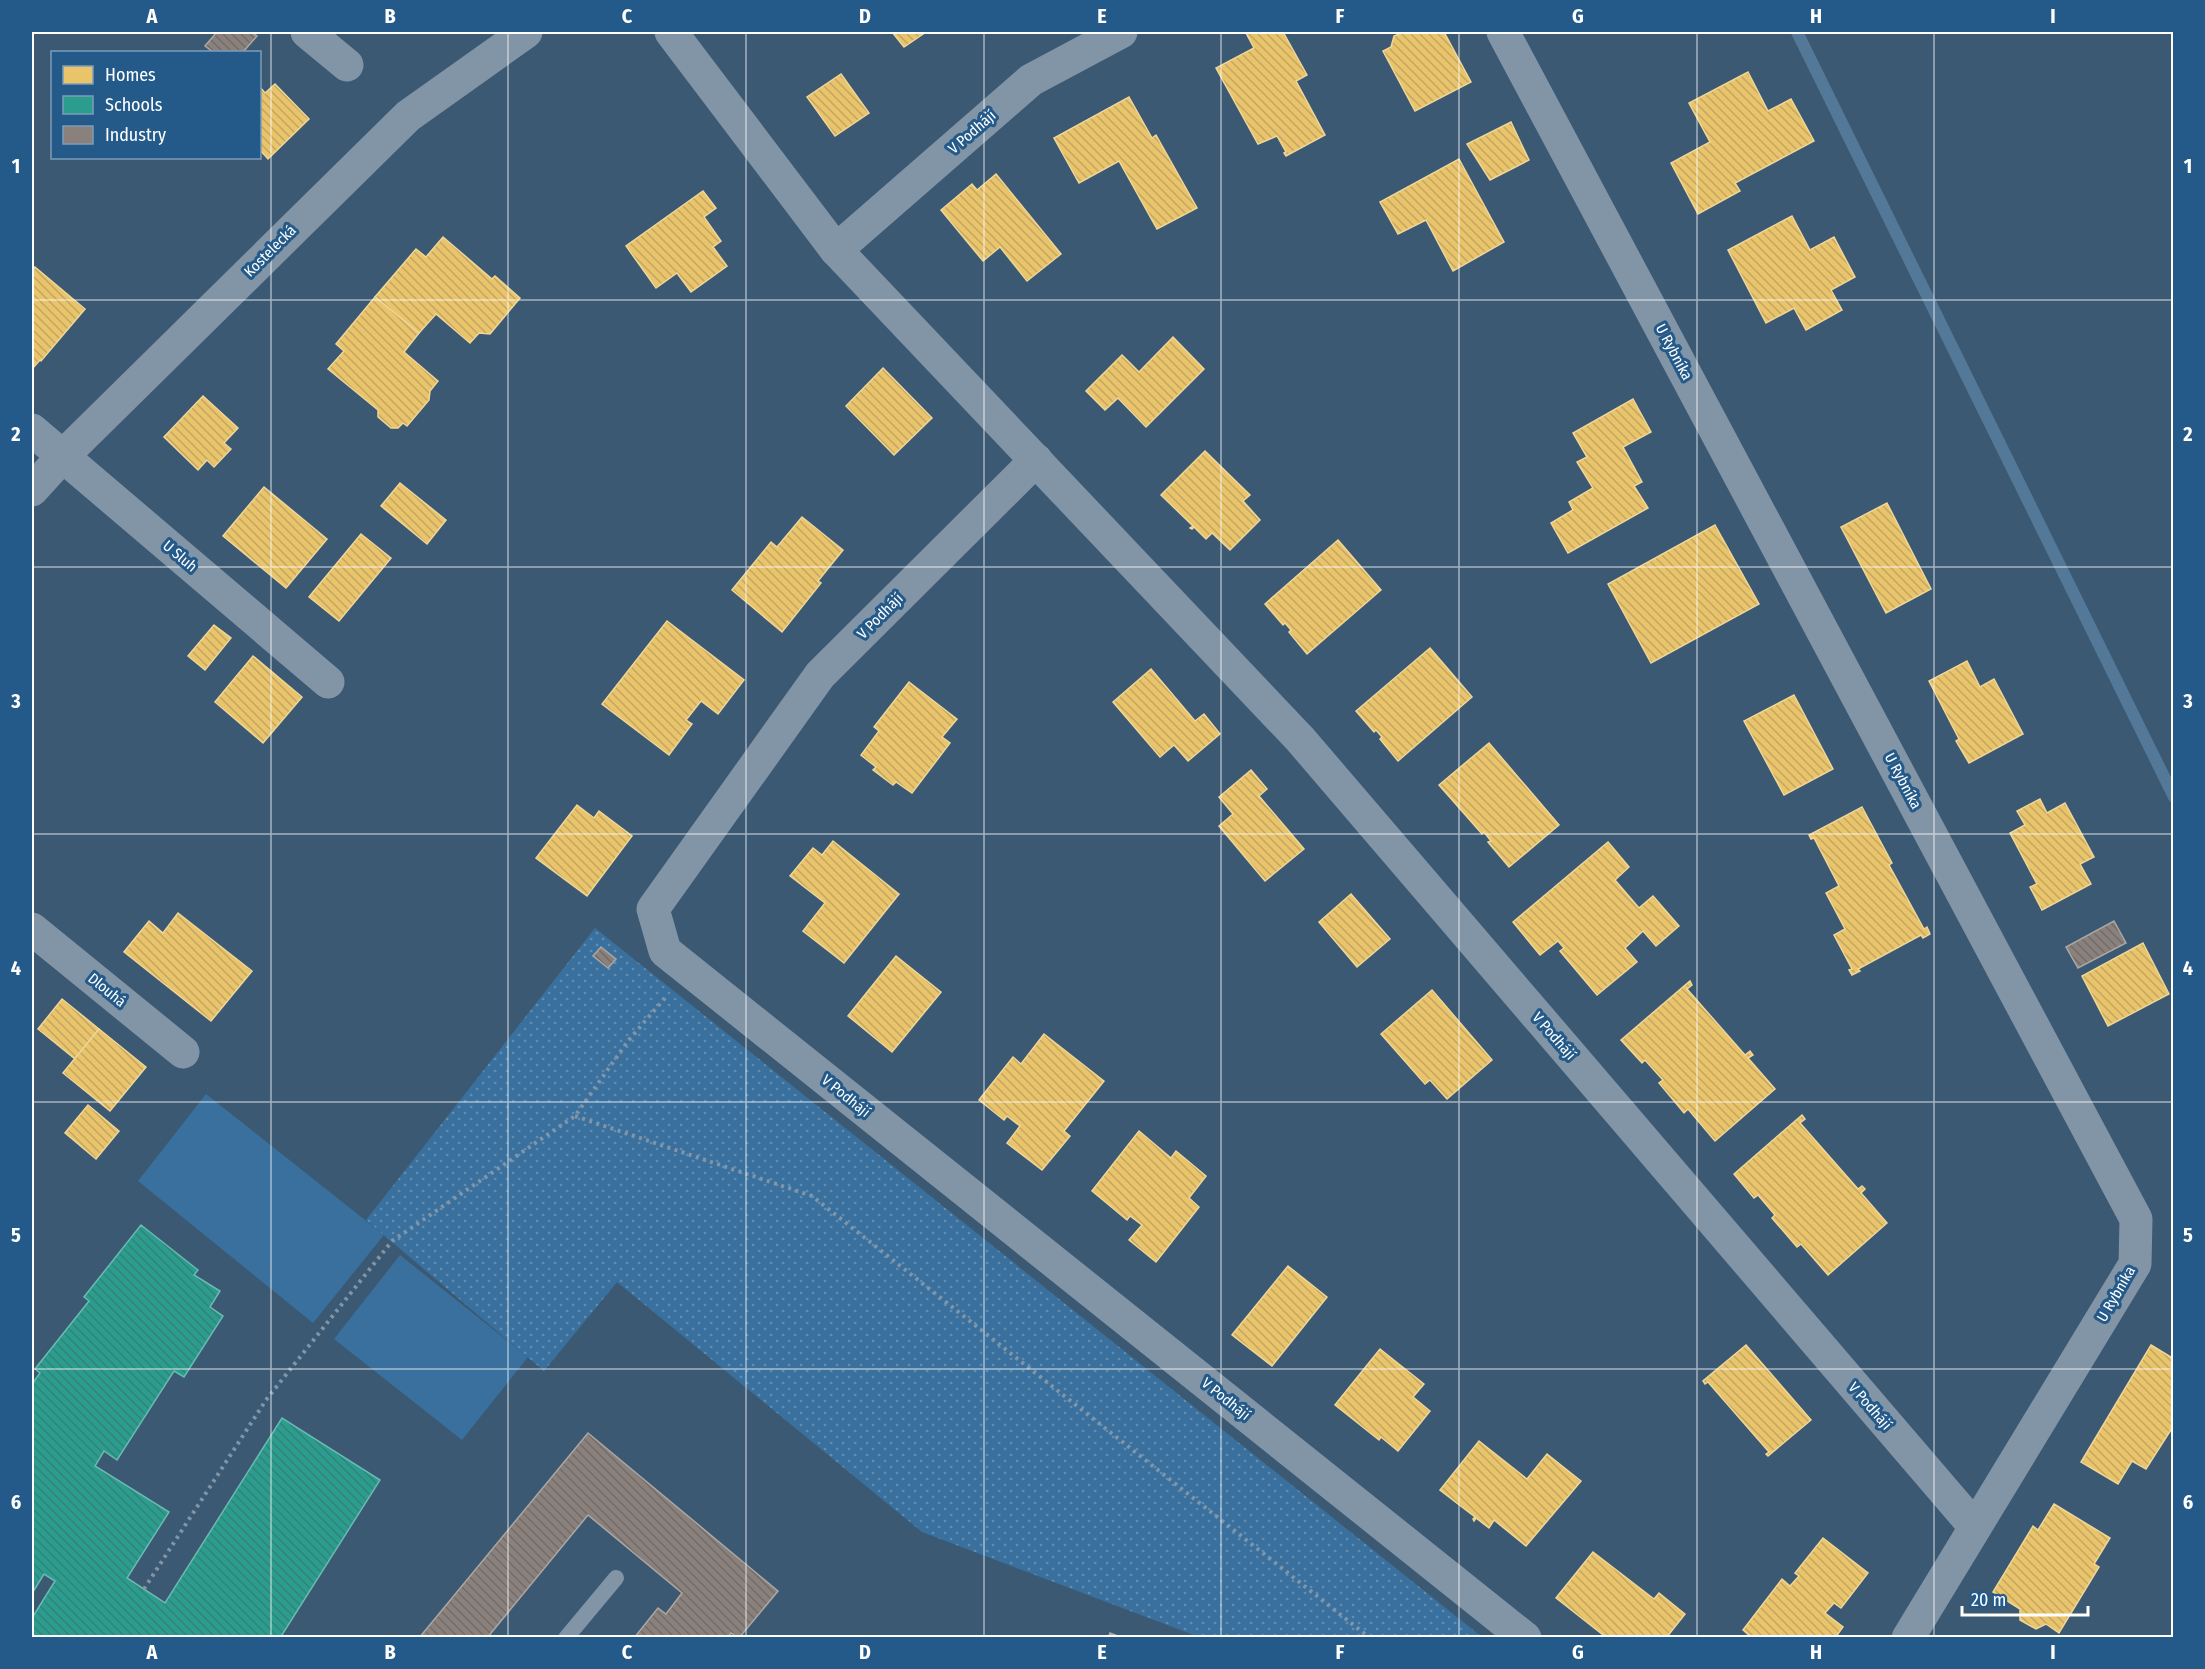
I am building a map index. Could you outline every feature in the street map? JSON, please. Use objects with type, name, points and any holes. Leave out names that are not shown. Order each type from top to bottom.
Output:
[{"type":"street","points":[[307,32],[347,65]]},
{"type":"street","name":"Kostelecká","points":[[32,490],[63,456],[408,116],[526,32]]},
{"type":"street","name":"V Podhájí","points":[[671,32],[836,250],[1300,739],[1975,1527]]},
{"type":"street","name":"V Podhájí","points":[[836,250],[1031,80],[1121,32]]},
{"type":"street","name":"U Rybníka","points":[[1503,32],[2136,1220],[2135,1264],[1975,1527]]},
{"type":"street","name":"U Sluh","points":[[32,430],[328,682]]},
{"type":"street","name":"V Podhájí","points":[[1036,460],[820,675],[653,909],[665,951],[1525,1638]]},
{"type":"street","name":"Dlouhá","points":[[32,929],[183,1052]]},
{"type":"street","points":[[1908,1638],[1975,1527]]},
{"type":"lane","points":[[566,1638],[616,1578]]},
{"type":"path","points":[[144,1589],[266,1400],[392,1242],[576,1116],[628,1041],[688,971]]},
{"type":"path","points":[[576,1116],[812,1196],[1370,1638]]},
{"type":"shaded area","points":[[595,928],[1482,1637],[1199,1637],[922,1532],[617,1282],[544,1371],[366,1220]]},
{"type":"shaded area","points":[[206,1094],[384,1235],[313,1323],[138,1181]]},
{"type":"shaded area","points":[[400,1255],[528,1357],[462,1440],[334,1339]]},
{"type":"building: Homes","points":[[892,32],[926,32],[904,47]]},
{"type":"building: Homes","points":[[1283,32],[1307,75],[1296,81],[1325,135],[1286,156],[1277,136],[1258,144],[1216,68],[1254,48],[1246,33]]},
{"type":"building: Homes","points":[[1404,32],[1444,32],[1471,82],[1415,111],[1383,51],[1391,47],[1394,36]]},
{"type":"building: Homes","points":[[1748,72],[1768,111],[1791,99],[1814,141],[1735,183],[1740,191],[1698,214],[1671,163],[1710,142],[1689,103]]},
{"type":"building: Homes","points":[[841,74],[869,113],[835,136],[807,97]]},
{"type":"building: Homes","points":[[275,84],[309,119],[268,159],[261,151],[261,88],[265,93]]},
{"type":"building: Homes","points":[[1129,97],[1152,138],[1156,135],[1197,208],[1157,229],[1119,161],[1079,183],[1054,138]]},
{"type":"building: Homes","points":[[1511,122],[1529,160],[1490,180],[1467,144]]},
{"type":"building: Homes","points":[[1459,159],[1504,242],[1453,271],[1426,220],[1398,234],[1380,202]]},
{"type":"building: Homes","points":[[996,174],[1061,254],[1027,281],[1000,247],[983,261],[941,210],[972,184],[977,190]]},
{"type":"building: Homes","points":[[703,191],[716,208],[704,217],[721,241],[713,247],[727,266],[691,292],[677,273],[656,288],[626,246]]},
{"type":"building: Homes","points":[[1792,216],[1810,250],[1834,237],[1855,277],[1831,290],[1842,310],[1806,330],[1794,308],[1766,323],[1728,250]]},
{"type":"building: Homes","points":[[443,237],[492,279],[495,276],[520,298],[490,334],[479,333],[470,343],[436,314],[419,333],[375,297],[416,249],[426,257]]},
{"type":"building: Homes","points":[[35,267],[85,309],[32,369],[32,272]]},
{"type":"building: Homes","points":[[375,297],[419,333],[404,352],[438,381],[430,391],[429,400],[407,426],[403,423],[398,428],[391,428],[378,417],[378,410],[328,369],[344,351],[336,344]]},
{"type":"building: Homes","points":[[1173,337],[1204,369],[1146,427],[1118,398],[1105,410],[1086,391],[1122,355],[1139,372]]},
{"type":"building: Homes","points":[[883,368],[932,418],[894,455],[846,406]]},
{"type":"building: Homes","points":[[203,396],[238,428],[224,443],[231,449],[214,467],[207,460],[198,470],[164,437]]},
{"type":"building: Homes","points":[[1633,399],[1651,432],[1623,447],[1642,482],[1634,486],[1648,508],[1568,553],[1551,523],[1573,510],[1569,502],[1593,488],[1577,462],[1587,457],[1573,433]]},
{"type":"building: Homes","points":[[1205,451],[1250,495],[1243,501],[1260,520],[1230,550],[1212,533],[1206,539],[1194,527],[1190,528],[1193,526],[1161,495]]},
{"type":"building: Homes","points":[[400,483],[446,520],[427,544],[381,506]]},
{"type":"building: Homes","points":[[264,487],[327,539],[286,588],[223,536]]},
{"type":"building: Homes","points":[[1887,503],[1931,589],[1886,613],[1841,527]]},
{"type":"building: Homes","points":[[802,517],[843,550],[818,581],[821,583],[782,632],[732,590],[771,542],[777,547]]},
{"type":"building: Homes","points":[[1715,525],[1759,604],[1651,663],[1608,584]]},
{"type":"building: Homes","points":[[361,534],[391,558],[339,621],[309,597]]},
{"type":"building: Homes","points":[[1338,540],[1381,590],[1307,654],[1289,632],[1291,630],[1285,623],[1283,625],[1265,604]]},
{"type":"building: Homes","points":[[667,621],[744,680],[718,714],[701,701],[686,720],[692,724],[669,755],[602,704]]},
{"type":"building: Homes","points":[[214,625],[231,638],[205,670],[188,656]]},
{"type":"building: Homes","points":[[1430,648],[1472,697],[1398,761],[1380,739],[1382,737],[1376,730],[1374,732],[1356,711]]},
{"type":"building: Homes","points":[[253,656],[302,697],[263,743],[215,702]]},
{"type":"building: Homes","points":[[1967,661],[1980,687],[1994,679],[2023,734],[1969,763],[1956,741],[1959,739],[1929,681]]},
{"type":"building: Homes","points":[[1151,669],[1195,721],[1204,714],[1220,734],[1188,761],[1174,745],[1160,757],[1113,702]]},
{"type":"building: Homes","points":[[909,682],[957,719],[942,737],[950,743],[912,793],[896,782],[893,785],[873,770],[876,767],[861,755],[879,731],[874,727]]},
{"type":"building: Homes","points":[[1794,695],[1833,769],[1784,795],[1744,721]]},
{"type":"building: Homes","points":[[1489,743],[1559,825],[1509,867],[1488,842],[1491,841],[1484,832],[1482,834],[1439,785]]},
{"type":"building: Homes","points":[[1251,770],[1267,789],[1259,796],[1304,849],[1265,881],[1219,826],[1233,814],[1219,797]]},
{"type":"building: Homes","points":[[2040,799],[2047,813],[2065,803],[2094,857],[2080,864],[2091,884],[2042,910],[2030,887],[2037,884],[2010,833],[2025,825],[2017,811]]},
{"type":"building: Homes","points":[[577,805],[594,818],[599,811],[632,836],[587,896],[536,858]]},
{"type":"building: Homes","points":[[1862,807],[1892,863],[1889,865],[1924,929],[1927,927],[1930,934],[1923,938],[1921,935],[1858,969],[1860,971],[1852,975],[1849,970],[1852,969],[1834,935],[1845,929],[1826,893],[1839,886],[1814,838],[1811,839],[1809,835]]},
{"type":"building: Homes","points":[[833,841],[899,894],[844,963],[803,931],[825,903],[790,876],[813,848],[822,855]]},
{"type":"building: Homes","points":[[1608,842],[1629,867],[1615,880],[1639,908],[1653,896],[1679,926],[1656,946],[1643,931],[1625,948],[1637,962],[1597,995],[1560,951],[1564,948],[1558,941],[1540,955],[1513,922]]},
{"type":"building: Homes","points":[[1351,894],[1390,939],[1357,967],[1319,922]]},
{"type":"building: Homes","points":[[178,913],[252,971],[211,1021],[124,952],[149,921],[163,933]]},
{"type":"building: Homes","points":[[2143,943],[2169,994],[2108,1026],[2082,976]]},
{"type":"building: Homes","points":[[896,956],[941,992],[892,1052],[848,1016]]},
{"type":"building: Homes","points":[[1690,981],[1692,985],[1687,989],[1745,1055],[1750,1051],[1753,1055],[1748,1058],[1775,1089],[1715,1141],[1688,1109],[1684,1113],[1659,1083],[1663,1080],[1645,1060],[1642,1063],[1621,1040]]},
{"type":"building: Homes","points":[[1432,990],[1492,1060],[1447,1099],[1430,1080],[1425,1084],[1381,1034]]},
{"type":"building: Homes","points":[[62,999],[99,1029],[75,1059],[38,1029]]},
{"type":"building: Homes","points":[[99,1029],[146,1067],[110,1111],[63,1073]]},
{"type":"building: Homes","points":[[1044,1034],[1104,1081],[1064,1131],[1070,1136],[1042,1170],[1007,1143],[1020,1126],[1007,1116],[1004,1120],[979,1100],[1013,1057],[1021,1064]]},
{"type":"building: Homes","points":[[88,1105],[119,1131],[96,1159],[65,1133]]},
{"type":"building: Homes","points":[[1802,1115],[1805,1119],[1800,1123],[1858,1189],[1862,1186],[1865,1189],[1861,1193],[1887,1223],[1828,1275],[1801,1244],[1797,1247],[1772,1218],[1775,1215],[1758,1195],[1754,1198],[1734,1174]]},
{"type":"building: Homes","points":[[1139,1131],[1171,1158],[1176,1151],[1206,1176],[1189,1198],[1199,1207],[1156,1262],[1129,1240],[1142,1225],[1130,1216],[1127,1220],[1092,1191]]},
{"type":"building: Homes","points":[[1288,1266],[1327,1297],[1272,1366],[1232,1335]]},
{"type":"building: Homes","points":[[1746,1345],[1811,1420],[1768,1456],[1766,1454],[1769,1452],[1708,1382],[1705,1384],[1703,1381]]},
{"type":"building: Homes","points":[[2151,1345],[2174,1359],[2174,1425],[2146,1469],[2132,1461],[2118,1484],[2081,1462]]},
{"type":"building: Homes","points":[[1380,1349],[1424,1384],[1413,1397],[1430,1411],[1398,1451],[1381,1437],[1379,1440],[1335,1405]]},
{"type":"building: Homes","points":[[1479,1441],[1527,1479],[1547,1454],[1581,1481],[1526,1546],[1494,1520],[1489,1528],[1476,1518],[1474,1521],[1475,1517],[1440,1490]]},
{"type":"building: Homes","points":[[2054,1504],[2110,1538],[2094,1564],[2099,1567],[2059,1633],[2046,1624],[2036,1629],[2020,1620],[2020,1609],[1993,1592],[2033,1526],[2038,1530]]},
{"type":"building: Homes","points":[[1823,1538],[1868,1573],[1841,1608],[1834,1603],[1825,1613],[1843,1627],[1835,1638],[1752,1638],[1743,1630],[1782,1579],[1790,1586],[1799,1576],[1795,1573]]},
{"type":"building: Homes","points":[[1593,1552],[1654,1599],[1659,1593],[1685,1614],[1666,1638],[1607,1638],[1556,1598]]},
{"type":"building: Schools","points":[[141,1225],[198,1270],[194,1275],[220,1291],[210,1307],[223,1316],[184,1377],[174,1371],[117,1460],[104,1451],[95,1466],[169,1512],[127,1578],[165,1603],[282,1418],[380,1480],[280,1638],[32,1638],[32,1618],[55,1581],[44,1574],[32,1591],[32,1384],[40,1373],[35,1369],[89,1301],[84,1297]]},
{"type":"building: Industry","points":[[217,32],[251,32],[257,36],[244,51],[212,51],[205,46]]},
{"type":"building: Industry","points":[[2114,921],[2126,943],[2078,968],[2066,947]]},
{"type":"building: Industry","points":[[601,947],[616,959],[608,968],[593,956]]},
{"type":"building: Industry","points":[[588,1433],[778,1591],[739,1638],[731,1633],[727,1638],[634,1638],[658,1608],[666,1614],[682,1593],[588,1515],[487,1638],[419,1638]]},
{"type":"building: Industry","points":[[1110,1633],[1123,1638],[1108,1638]]},
{"type":"waterway","points":[[1797,32],[2174,797]]}]
